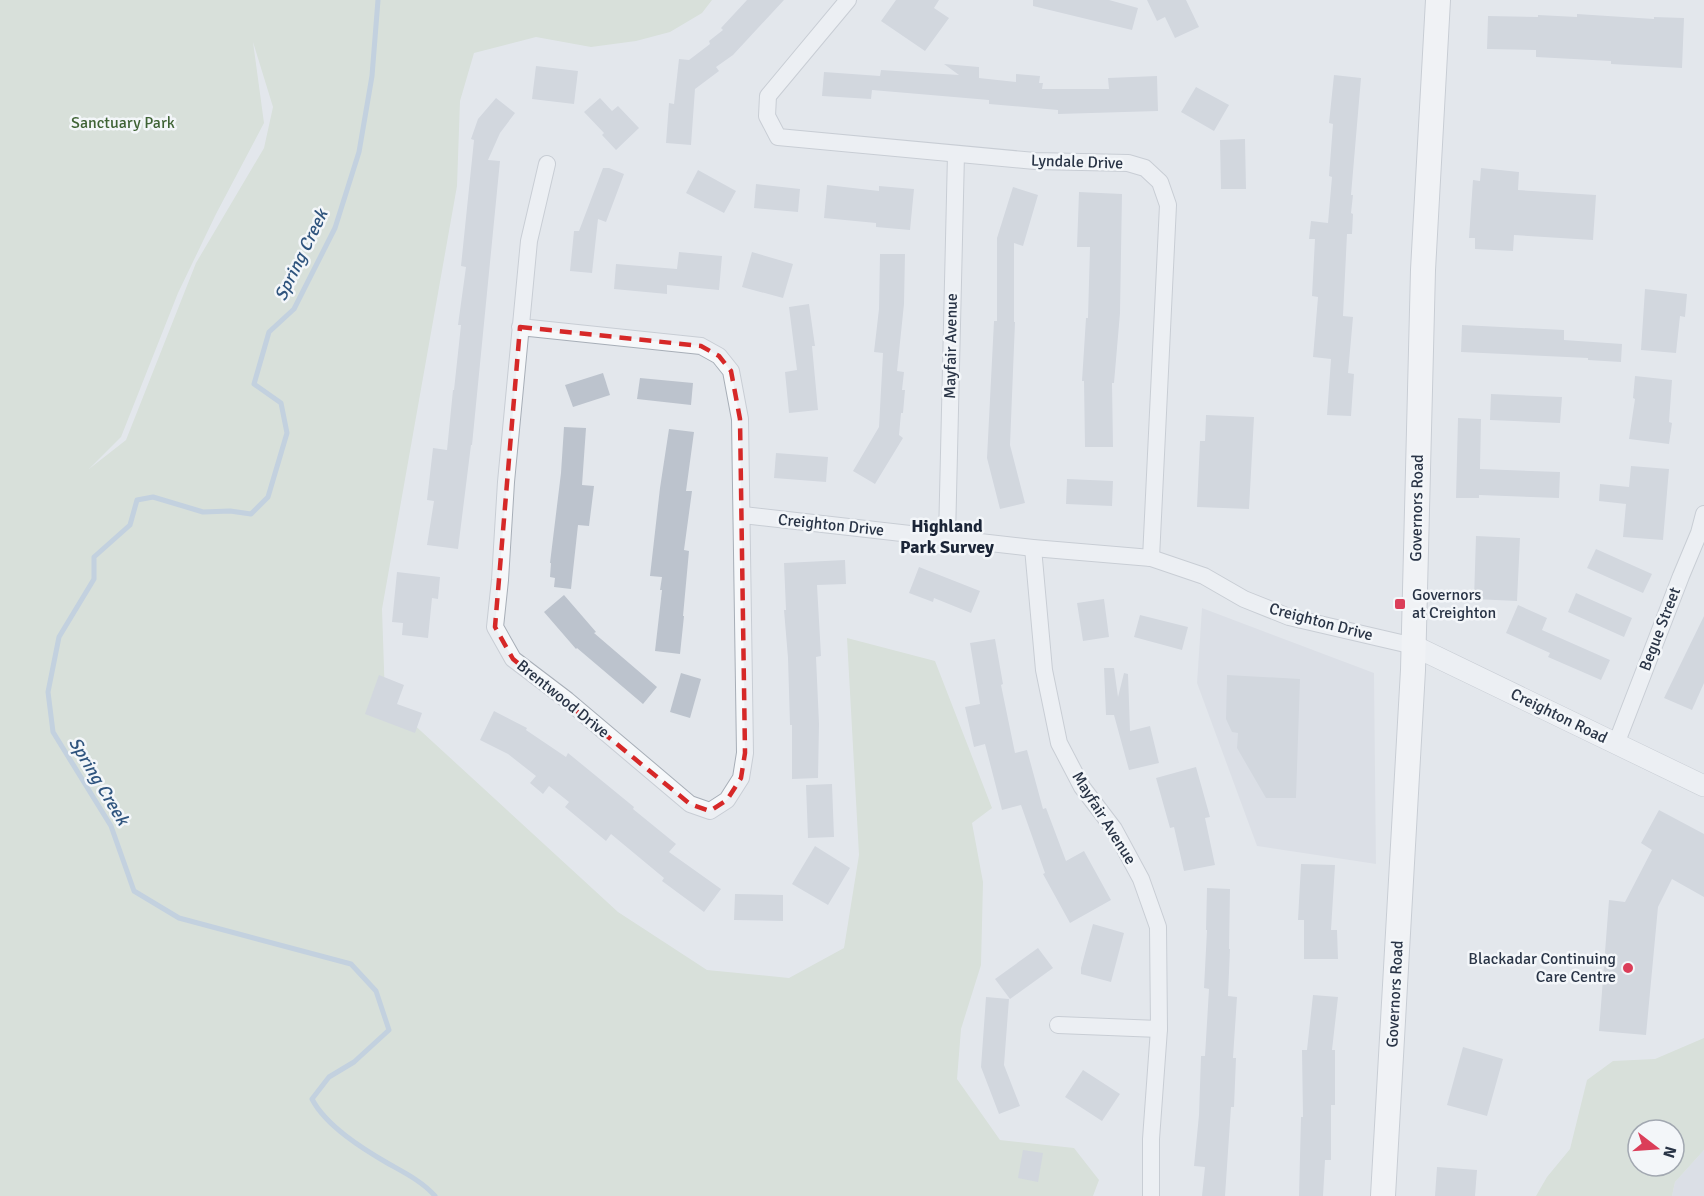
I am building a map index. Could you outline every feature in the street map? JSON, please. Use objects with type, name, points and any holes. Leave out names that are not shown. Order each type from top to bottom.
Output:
[{"type":"main road","name":"Governors Road","points":[[1383,1196],[1414,646],[1423,270],[1438,0]]},
{"type":"street","name":"Lyndale Drive","points":[[848,0],[768,96],[767,116],[778,136],[956,154],[1035,160],[1128,163],[1145,168],[1160,182],[1168,205],[1151,558]]},
{"type":"street","name":"Mayfair Avenue","points":[[947,538],[956,154]]},
{"type":"street","name":"Brentwood Drive","points":[[547,164],[529,241],[495,627],[513,659],[567,700],[690,804],[710,811],[727,800],[741,778],[745,753],[743,515]]},
{"type":"street","points":[[520,327],[701,346],[719,356],[731,371],[740,419],[743,515]]},
{"type":"street","name":"Begue Street","points":[[1616,744],[1699,533],[1704,514]]},
{"type":"street","name":"Creighton Drive","points":[[743,515],[1033,548],[1151,558],[1204,576],[1244,599],[1289,617],[1414,646]]},
{"type":"street","name":"Mayfair Avenue","points":[[1033,548],[1044,670],[1059,743],[1082,787],[1114,829],[1141,879],[1158,927],[1159,1029],[1151,1196]]},
{"type":"street","name":"Creighton Road","points":[[1414,646],[1704,786]]},
{"type":"street","points":[[1058,1025],[1159,1029]]},
{"type":"highlighted area","points":[[520,327],[701,346],[719,356],[731,371],[740,419],[745,753],[741,778],[727,800],[710,811],[690,804],[513,659],[495,627]]},
{"type":"shaded area","points":[[1202,608],[1374,673],[1376,864],[1257,846],[1197,683]]},
{"type":"shaded area","points":[[1704,1150],[1704,1196],[1672,1196],[1675,1182],[1679,1178],[1686,1178],[1686,1170]]},
{"type":"green space","name":"Sanctuary Park","points":[[0,0],[712,0],[702,13],[670,32],[636,41],[591,47],[536,37],[474,53],[460,101],[457,186],[382,609],[385,698],[618,912],[707,970],[789,978],[844,948],[859,855],[847,638],[935,661],[992,808],[972,823],[983,882],[981,965],[961,1029],[957,1079],[1000,1140],[1074,1148],[1099,1180],[1093,1196],[0,1196]],"holes":[[[253,42],[273,107],[264,148],[196,263],[126,440],[89,469],[121,437],[178,293],[264,123]]]},
{"type":"green space","points":[[1704,1038],[1704,1150],[1686,1170],[1686,1118],[1626,1118],[1626,1178],[1679,1178],[1675,1182],[1672,1196],[1536,1196],[1547,1177],[1570,1149],[1587,1080],[1613,1061],[1655,1059]]},
{"type":"building","points":[[747,0],[784,0],[733,55],[716,67],[719,71],[695,89],[691,145],[666,143],[669,103],[674,104],[679,59],[689,60],[710,44],[709,41],[723,30],[721,28]]},
{"type":"building","points":[[896,0],[939,0],[934,8],[949,18],[925,51],[881,21]]},
{"type":"building","points":[[1033,0],[1109,0],[1138,8],[1132,30],[1033,6]]},
{"type":"building","points":[[1147,0],[1186,0],[1199,27],[1175,38],[1165,17],[1157,21]]},
{"type":"building","points":[[1577,14],[1654,19],[1654,17],[1684,18],[1682,68],[1536,57],[1536,50],[1487,49],[1488,16],[1577,17]]},
{"type":"building","points":[[944,64],[979,67],[979,78],[1016,82],[1016,74],[1040,76],[1039,83],[1043,83],[1042,89],[1109,89],[1108,78],[1157,76],[1158,111],[1058,114],[1058,110],[989,104],[989,100],[872,90],[871,99],[822,96],[824,72],[880,76],[881,70],[959,75]]},
{"type":"building","points":[[536,66],[578,71],[574,104],[532,99]]},
{"type":"building","points":[[1334,75],[1361,78],[1351,195],[1353,195],[1352,234],[1347,234],[1343,316],[1353,317],[1348,373],[1354,374],[1351,416],[1327,415],[1331,359],[1313,357],[1318,297],[1312,296],[1315,239],[1309,239],[1311,221],[1328,223],[1333,124],[1329,123]]},
{"type":"building","points":[[1196,87],[1229,105],[1214,131],[1181,112]]},
{"type":"building","points":[[496,98],[515,113],[500,133],[488,160],[500,161],[472,445],[458,549],[427,545],[434,501],[427,500],[433,448],[447,450],[461,325],[458,325],[466,267],[461,266],[474,140],[471,139],[478,119]]},
{"type":"building","points":[[600,98],[612,111],[618,106],[639,128],[616,150],[584,112]]},
{"type":"building","points":[[1245,139],[1246,189],[1221,189],[1220,140]]},
{"type":"building","points":[[603,168],[624,174],[606,222],[598,219],[592,273],[570,271],[574,231],[579,231]]},
{"type":"building","points":[[1481,168],[1519,172],[1518,190],[1596,195],[1593,240],[1514,235],[1513,251],[1475,249],[1475,238],[1469,238],[1473,180],[1480,181]]},
{"type":"building","points":[[698,170],[736,191],[724,213],[686,193]]},
{"type":"building","points":[[756,184],[800,189],[798,212],[754,208]]},
{"type":"building","points":[[827,185],[879,191],[879,186],[914,189],[910,230],[876,227],[876,223],[824,218]]},
{"type":"building","points":[[1013,187],[1038,195],[1023,246],[1014,243],[1015,322],[1010,445],[1025,503],[1000,509],[987,458],[994,321],[997,321],[997,238]]},
{"type":"building","points":[[1079,192],[1122,194],[1120,313],[1114,383],[1112,383],[1113,447],[1085,447],[1084,381],[1082,381],[1086,318],[1088,318],[1090,247],[1077,247]]},
{"type":"building","points":[[679,252],[722,256],[719,290],[667,285],[667,294],[614,289],[616,264],[677,269]]},
{"type":"building","points":[[752,252],[793,264],[783,298],[742,287]]},
{"type":"building","points":[[880,254],[905,254],[904,304],[897,371],[904,372],[902,390],[905,390],[899,435],[903,438],[875,484],[853,471],[879,427],[883,353],[874,352],[879,309]]},
{"type":"building","points":[[1645,289],[1687,294],[1685,317],[1680,316],[1676,353],[1641,350]]},
{"type":"building","points":[[809,304],[815,346],[812,346],[818,410],[789,413],[785,372],[797,370],[789,307]]},
{"type":"building","points":[[1462,325],[1564,330],[1564,340],[1622,344],[1621,362],[1588,360],[1588,358],[1461,352]]},
{"type":"building","points":[[603,373],[610,395],[573,407],[565,385]]},
{"type":"building","points":[[1635,376],[1672,380],[1669,422],[1672,423],[1669,444],[1629,439],[1635,399],[1633,398]]},
{"type":"building","points":[[640,378],[693,383],[691,405],[637,399]]},
{"type":"building","points":[[1491,394],[1562,397],[1560,423],[1490,420]]},
{"type":"building","points":[[1206,415],[1254,417],[1249,509],[1197,507],[1200,441],[1205,441]]},
{"type":"building","points":[[1458,418],[1481,419],[1480,469],[1560,472],[1559,498],[1479,495],[1479,498],[1456,498]]},
{"type":"building","points":[[564,427],[586,428],[582,485],[594,486],[589,526],[578,525],[571,589],[554,587],[555,578],[550,577]]},
{"type":"building","points":[[669,429],[694,432],[686,491],[692,491],[684,550],[689,551],[680,654],[655,651],[662,577],[650,576]]},
{"type":"building","points":[[776,453],[828,457],[826,482],[774,478]]},
{"type":"building","points":[[1631,466],[1669,469],[1663,540],[1623,537],[1626,504],[1599,501],[1600,484],[1629,487]]},
{"type":"building","points":[[1067,479],[1113,481],[1112,506],[1066,504]]},
{"type":"building","points":[[1476,536],[1520,538],[1517,601],[1474,599]]},
{"type":"building","points":[[1596,549],[1652,574],[1643,593],[1587,568]]},
{"type":"building","points":[[845,560],[846,584],[817,585],[821,656],[816,657],[819,724],[818,778],[792,779],[792,725],[790,725],[784,610],[786,610],[784,563]]},
{"type":"building","points":[[919,567],[980,591],[971,613],[934,598],[933,602],[909,593]]},
{"type":"building","points":[[397,572],[440,577],[438,599],[432,598],[428,638],[402,635],[403,623],[392,622]]},
{"type":"building","points":[[1576,593],[1632,618],[1624,637],[1568,612]]},
{"type":"building","points":[[564,595],[596,632],[594,633],[657,687],[643,704],[576,649],[544,612]]},
{"type":"building","points":[[1104,599],[1109,637],[1083,641],[1077,603]]},
{"type":"building","points":[[1518,605],[1547,618],[1542,630],[1610,660],[1601,680],[1548,657],[1550,653],[1506,633]]},
{"type":"building","points":[[1140,615],[1188,627],[1182,650],[1134,637]]},
{"type":"building","points":[[1704,616],[1704,683],[1692,710],[1664,698]]},
{"type":"building","points":[[995,639],[1003,684],[1001,685],[1015,753],[1027,750],[1043,809],[1046,808],[1066,861],[1084,851],[1111,900],[1070,923],[1043,874],[1045,873],[1021,805],[1002,810],[985,744],[974,747],[965,707],[980,704],[970,643]]},
{"type":"building","points":[[1104,668],[1114,668],[1118,697],[1124,673],[1128,674],[1130,731],[1150,726],[1159,763],[1129,770],[1114,715],[1106,715]]},
{"type":"building","points":[[681,673],[701,679],[690,718],[670,712]]},
{"type":"building","points":[[379,675],[404,685],[397,704],[422,713],[415,733],[365,714]]},
{"type":"building","points":[[1227,675],[1300,679],[1296,798],[1266,798],[1237,748],[1238,733],[1232,732],[1226,719]]},
{"type":"building","points":[[494,711],[527,728],[526,730],[566,757],[568,753],[676,844],[669,852],[721,889],[704,912],[662,881],[664,878],[611,834],[606,841],[565,807],[569,802],[549,786],[543,794],[530,783],[536,776],[508,754],[480,740]]},
{"type":"building","points":[[1196,767],[1210,817],[1205,818],[1215,865],[1184,871],[1174,827],[1170,828],[1156,778]]},
{"type":"building","points":[[832,784],[834,837],[808,838],[806,785]]},
{"type":"building","points":[[1659,810],[1704,834],[1704,897],[1672,879],[1658,907],[1646,1035],[1599,1031],[1609,900],[1625,902],[1652,850],[1641,843]]},
{"type":"building","points":[[815,846],[850,868],[828,905],[792,884]]},
{"type":"building","points":[[1301,864],[1335,865],[1331,930],[1337,930],[1338,959],[1304,959],[1304,920],[1298,920]]},
{"type":"building","points":[[1207,888],[1230,889],[1228,996],[1237,997],[1233,1058],[1236,1058],[1234,1107],[1231,1107],[1225,1196],[1202,1196],[1205,1167],[1194,1166],[1201,1056],[1205,1056],[1209,989],[1204,988]]},
{"type":"building","points":[[735,894],[783,895],[783,921],[734,920]]},
{"type":"building","points":[[1093,924],[1124,933],[1111,982],[1081,974]]},
{"type":"building","points":[[1038,948],[1053,968],[1010,999],[995,979]]},
{"type":"building","points":[[1313,995],[1338,997],[1332,1050],[1335,1050],[1335,1105],[1331,1105],[1331,1160],[1325,1160],[1323,1196],[1299,1196],[1301,1117],[1303,1117],[1302,1050],[1307,1050]]},
{"type":"building","points":[[986,997],[1009,999],[1004,1065],[1020,1106],[999,1114],[981,1067]]},
{"type":"building","points":[[1463,1047],[1503,1059],[1487,1116],[1447,1105]]},
{"type":"building","points":[[1083,1070],[1120,1094],[1102,1121],[1065,1097]]},
{"type":"building","points":[[1023,1150],[1043,1153],[1038,1182],[1018,1178]]},
{"type":"building","points":[[1437,1167],[1477,1170],[1475,1196],[1435,1196]]},
{"type":"waterway","name":"Spring Creek","points":[[378,0],[372,76],[359,152],[335,228],[294,309],[269,332],[254,384],[281,403],[287,433],[268,497],[251,514],[230,511],[203,512],[153,497],[137,500],[130,525],[94,557],[94,579],[59,637],[48,692],[53,732],[111,826],[134,891],[179,918],[351,964],[376,991],[389,1030],[354,1062],[329,1077],[312,1099],[326,1118],[346,1136],[419,1182],[435,1196]]},
{"type":"place","name":"Governors at Creighton","points":[[1400,604]]},
{"type":"place","name":"Blackadar Continuing Care Centre","points":[[1628,968]]},
{"type":"district","name":"Highland Park Survey","points":[[947,536]]}]
